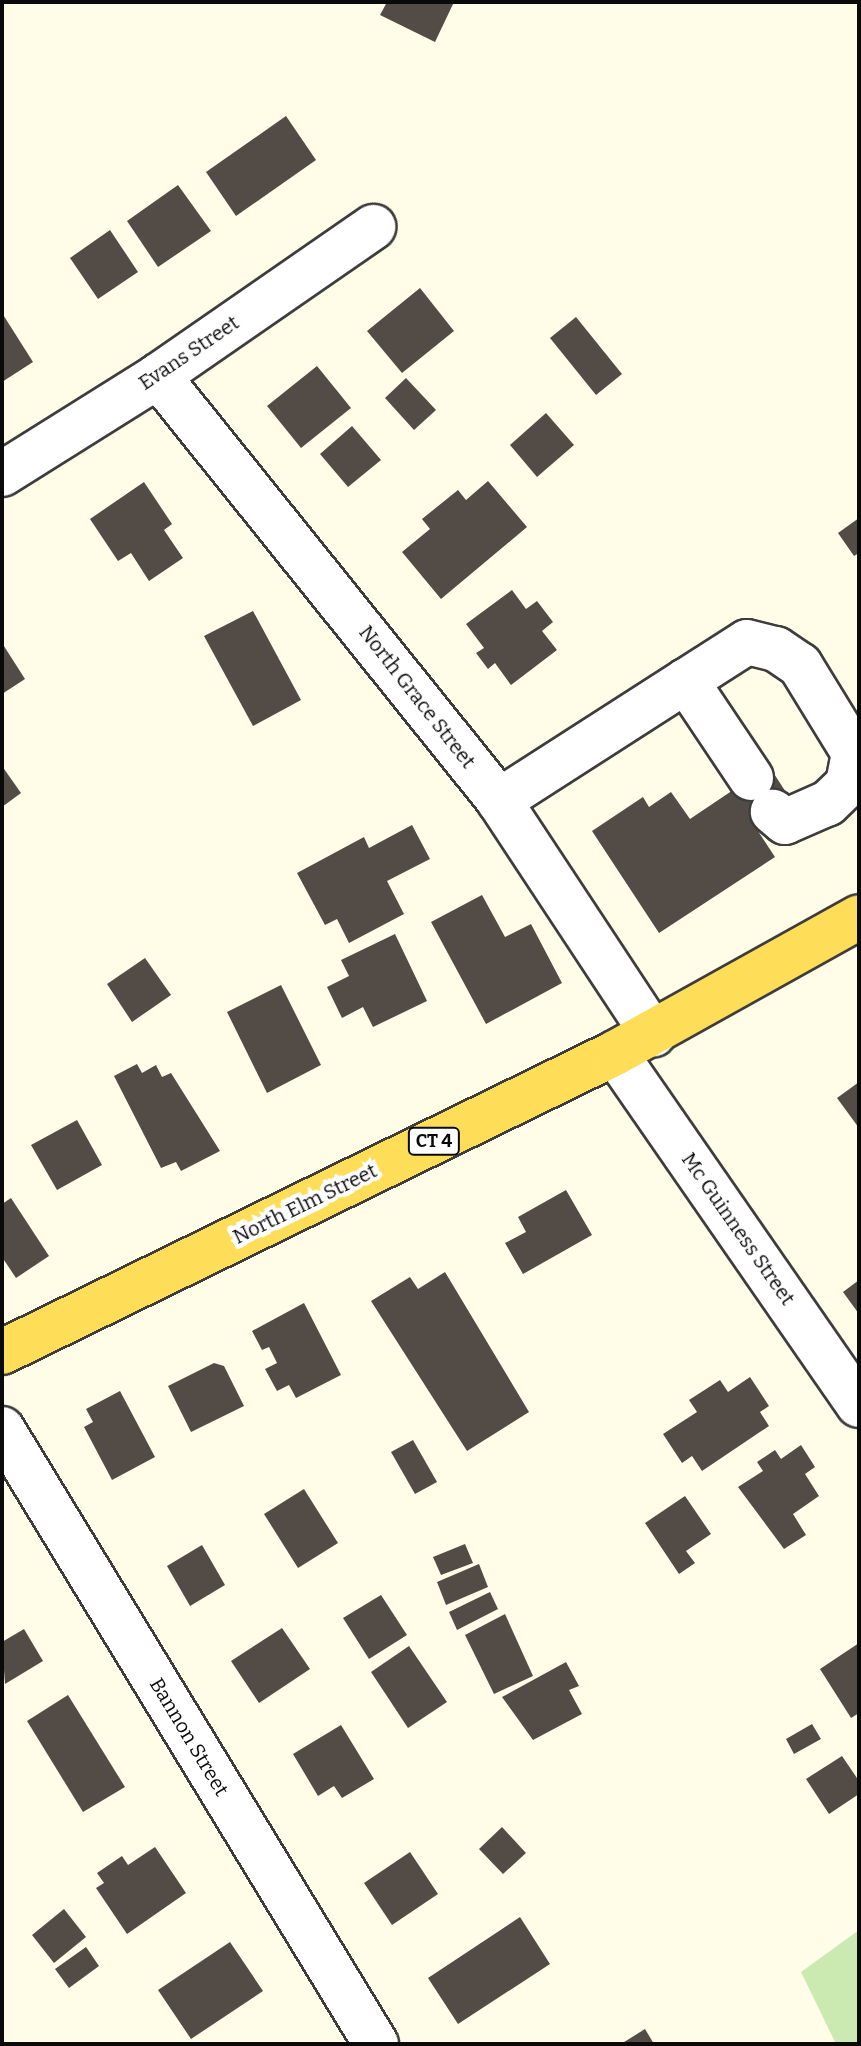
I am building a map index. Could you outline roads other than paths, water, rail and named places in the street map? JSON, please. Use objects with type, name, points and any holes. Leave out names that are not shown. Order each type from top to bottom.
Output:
[{"type":"main road","name":"North Elm Street","points":[[2,1352],[634,1044],[859,917]]},
{"type":"street","name":"Evans Street","points":[[2,474],[158,376],[373,227]]},
{"type":"street","name":"North Grace Street","points":[[158,376],[499,801],[634,1044]]},
{"type":"street","points":[[499,801],[686,681],[747,642],[776,649],[800,665],[854,753],[854,768],[848,784],[805,817],[785,822],[762,795],[686,681]]},
{"type":"street","name":"Mc Guinness Street","points":[[634,1044],[859,1405]]},
{"type":"street","name":"Bannon Street","points":[[2,1429],[376,2044]]}]
